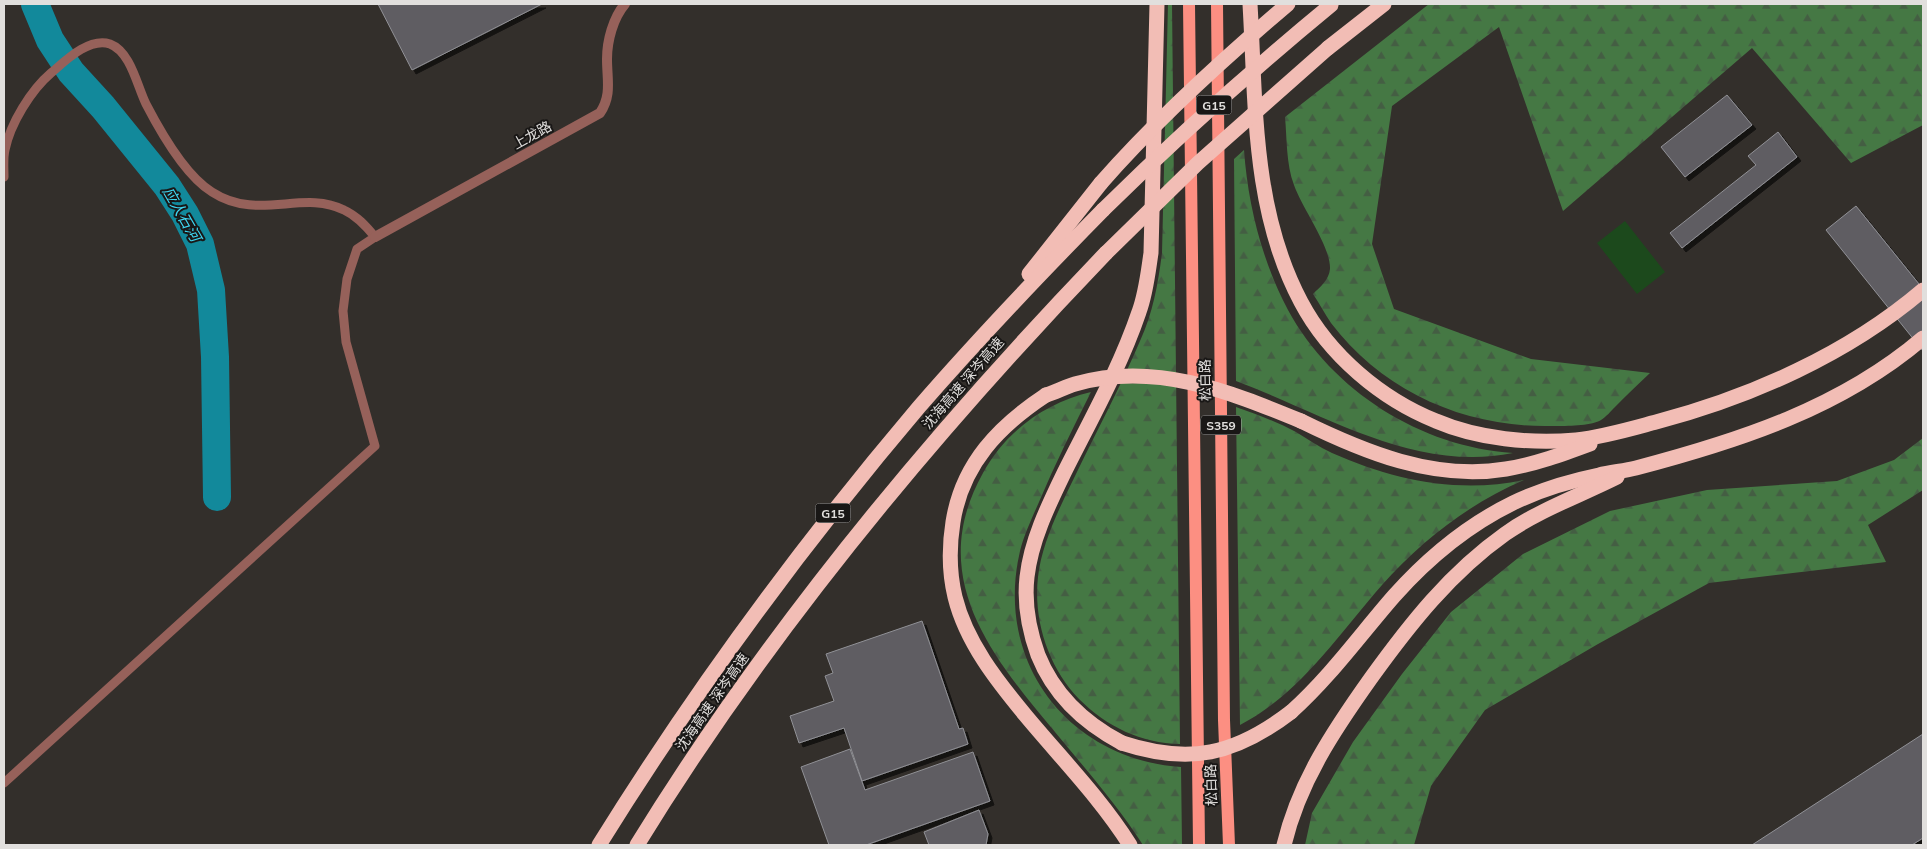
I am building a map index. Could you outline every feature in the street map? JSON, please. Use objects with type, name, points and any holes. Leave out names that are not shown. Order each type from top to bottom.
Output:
[{"type":"highway","points":[[1156,4],[1151,253],[1147,283],[1130,337],[1056,489],[1042,523],[1031,553],[1027,577],[1027,606],[1032,638],[1043,667],[1060,695],[1082,718],[1104,734],[1122,743],[1148,751],[1187,755],[1231,747],[1250,739],[1270,728],[1291,712],[1330,672],[1394,596],[1420,570],[1482,521],[1512,504],[1546,489],[1600,475],[1634,469],[1711,447],[1791,419],[1842,395],[1867,380],[1894,362],[1923,338]]},
{"type":"highway","points":[[1250,4],[1260,168],[1266,205],[1278,248],[1301,303],[1332,347],[1352,368],[1378,389],[1407,407],[1436,421],[1464,431],[1500,438],[1540,440],[1576,440],[1622,432]]},
{"type":"highway","points":[[982,337],[1050,247],[1125,155],[1232,52],[1288,4]]},
{"type":"highway","name":"沈海高速 深岑高速","points":[[599,845],[669,736],[764,604],[870,468],[982,337],[1103,210],[1177,138],[1263,61],[1331,4]]},
{"type":"highway","name":"沈海高速 深岑高速","points":[[637,845],[696,753],[747,680],[855,537],[970,398],[1033,328],[1198,163],[1328,48],[1384,4]]},
{"type":"highway","points":[[1130,845],[1104,809],[1000,682],[981,655],[966,628],[955,597],[950,564],[957,501],[984,450],[1001,429],[1023,410],[1046,395],[1075,384],[1104,378],[1134,375],[1163,377],[1231,393],[1301,421],[1351,444],[1413,465],[1473,472],[1505,470],[1541,461],[1622,432],[1713,405],[1752,390],[1790,373],[1867,331],[1923,290]]},
{"type":"highway","points":[[1284,845],[1288,826],[1301,791],[1319,756],[1378,668],[1419,613],[1444,586],[1472,559],[1506,533],[1542,512],[1634,469]]},
{"type":"main road","name":"松白路","points":[[1189,4],[1199,845]]},
{"type":"main road","name":"松白路","points":[[1217,4],[1224,720],[1229,845]]},
{"type":"street","name":"上龙路","points":[[376,237],[600,113],[607,103],[607,57],[611,32],[625,4]]},
{"type":"lane","points":[[4,177],[4,150],[20,108],[49,74],[83,49],[96,43],[109,44],[121,52],[146,104],[169,143],[196,179],[212,192],[230,201],[249,206],[324,203],[344,209],[362,221],[376,237],[357,249],[347,279],[343,311],[346,342],[375,446],[4,783]]},
{"type":"green space","points":[[1168,4],[1172,4],[1180,744],[1138,737],[1125,732],[1101,718],[1079,699],[1059,673],[1045,643],[1038,610],[1037,594],[1043,551],[1070,486],[1145,330],[1159,276],[1162,253]]},
{"type":"green space","points":[[1429,4],[1923,4],[1923,125],[1851,163],[1752,48],[1563,211],[1499,27],[1392,106],[1372,244],[1394,309],[1531,359],[1650,373],[1607,416],[1589,424],[1545,426],[1483,419],[1454,411],[1426,400],[1399,385],[1351,347],[1331,323],[1313,294],[1328,277],[1330,269],[1329,260],[1321,239],[1294,185],[1288,160],[1285,117]]},
{"type":"green space","points":[[1244,150],[1253,212],[1271,272],[1288,310],[1307,339],[1329,366],[1354,389],[1382,410],[1413,426],[1445,440],[1513,453],[1477,457],[1441,455],[1405,448],[1336,424],[1236,381],[1234,159]]},
{"type":"green space","points":[[1625,221],[1665,272],[1637,294],[1597,243]]},
{"type":"green space","points":[[1091,392],[1051,474],[1028,526],[1020,551],[1015,592],[1018,630],[1030,666],[1048,698],[1074,724],[1105,745],[1141,760],[1181,767],[1182,845],[1143,845],[1110,799],[1005,669],[986,639],[972,609],[963,577],[961,544],[967,510],[983,473],[992,458],[1015,432],[1043,411],[1058,403]]},
{"type":"green space","points":[[1236,407],[1289,428],[1332,453],[1378,471],[1426,482],[1450,485],[1499,484],[1524,480],[1504,489],[1466,512],[1413,553],[1382,585],[1334,643],[1300,680],[1262,712],[1240,725]]},
{"type":"green space","points":[[1923,438],[1923,490],[1868,525],[1886,562],[1709,583],[1598,644],[1485,710],[1431,786],[1414,845],[1305,845],[1312,813],[1353,742],[1402,674],[1451,612],[1523,554],[1610,511],[1707,490],[1837,481],[1894,460]]},
{"type":"building","points":[[378,4],[542,4],[412,70]]},
{"type":"building","points":[[1727,95],[1752,125],[1685,177],[1661,147]]},
{"type":"building","points":[[1778,132],[1797,157],[1682,248],[1670,233],[1756,165],[1748,156]]},
{"type":"building","points":[[1856,206],[1923,289],[1923,351],[1826,230]]},
{"type":"building","points":[[922,621],[959,729],[963,728],[968,744],[862,781],[844,728],[799,743],[790,716],[834,701],[825,676],[833,673],[826,654]]},
{"type":"building","points":[[1923,734],[1923,838],[1912,845],[1752,845]]},
{"type":"building","points":[[850,749],[865,790],[973,752],[990,801],[866,845],[829,845],[801,767]]},
{"type":"building","points":[[979,810],[988,834],[986,845],[929,845],[924,832]]},
{"type":"waterway","name":"应人石河","points":[[35,4],[50,40],[71,72],[103,107],[167,186],[185,214],[200,244],[211,290],[215,357],[217,497]]}]
